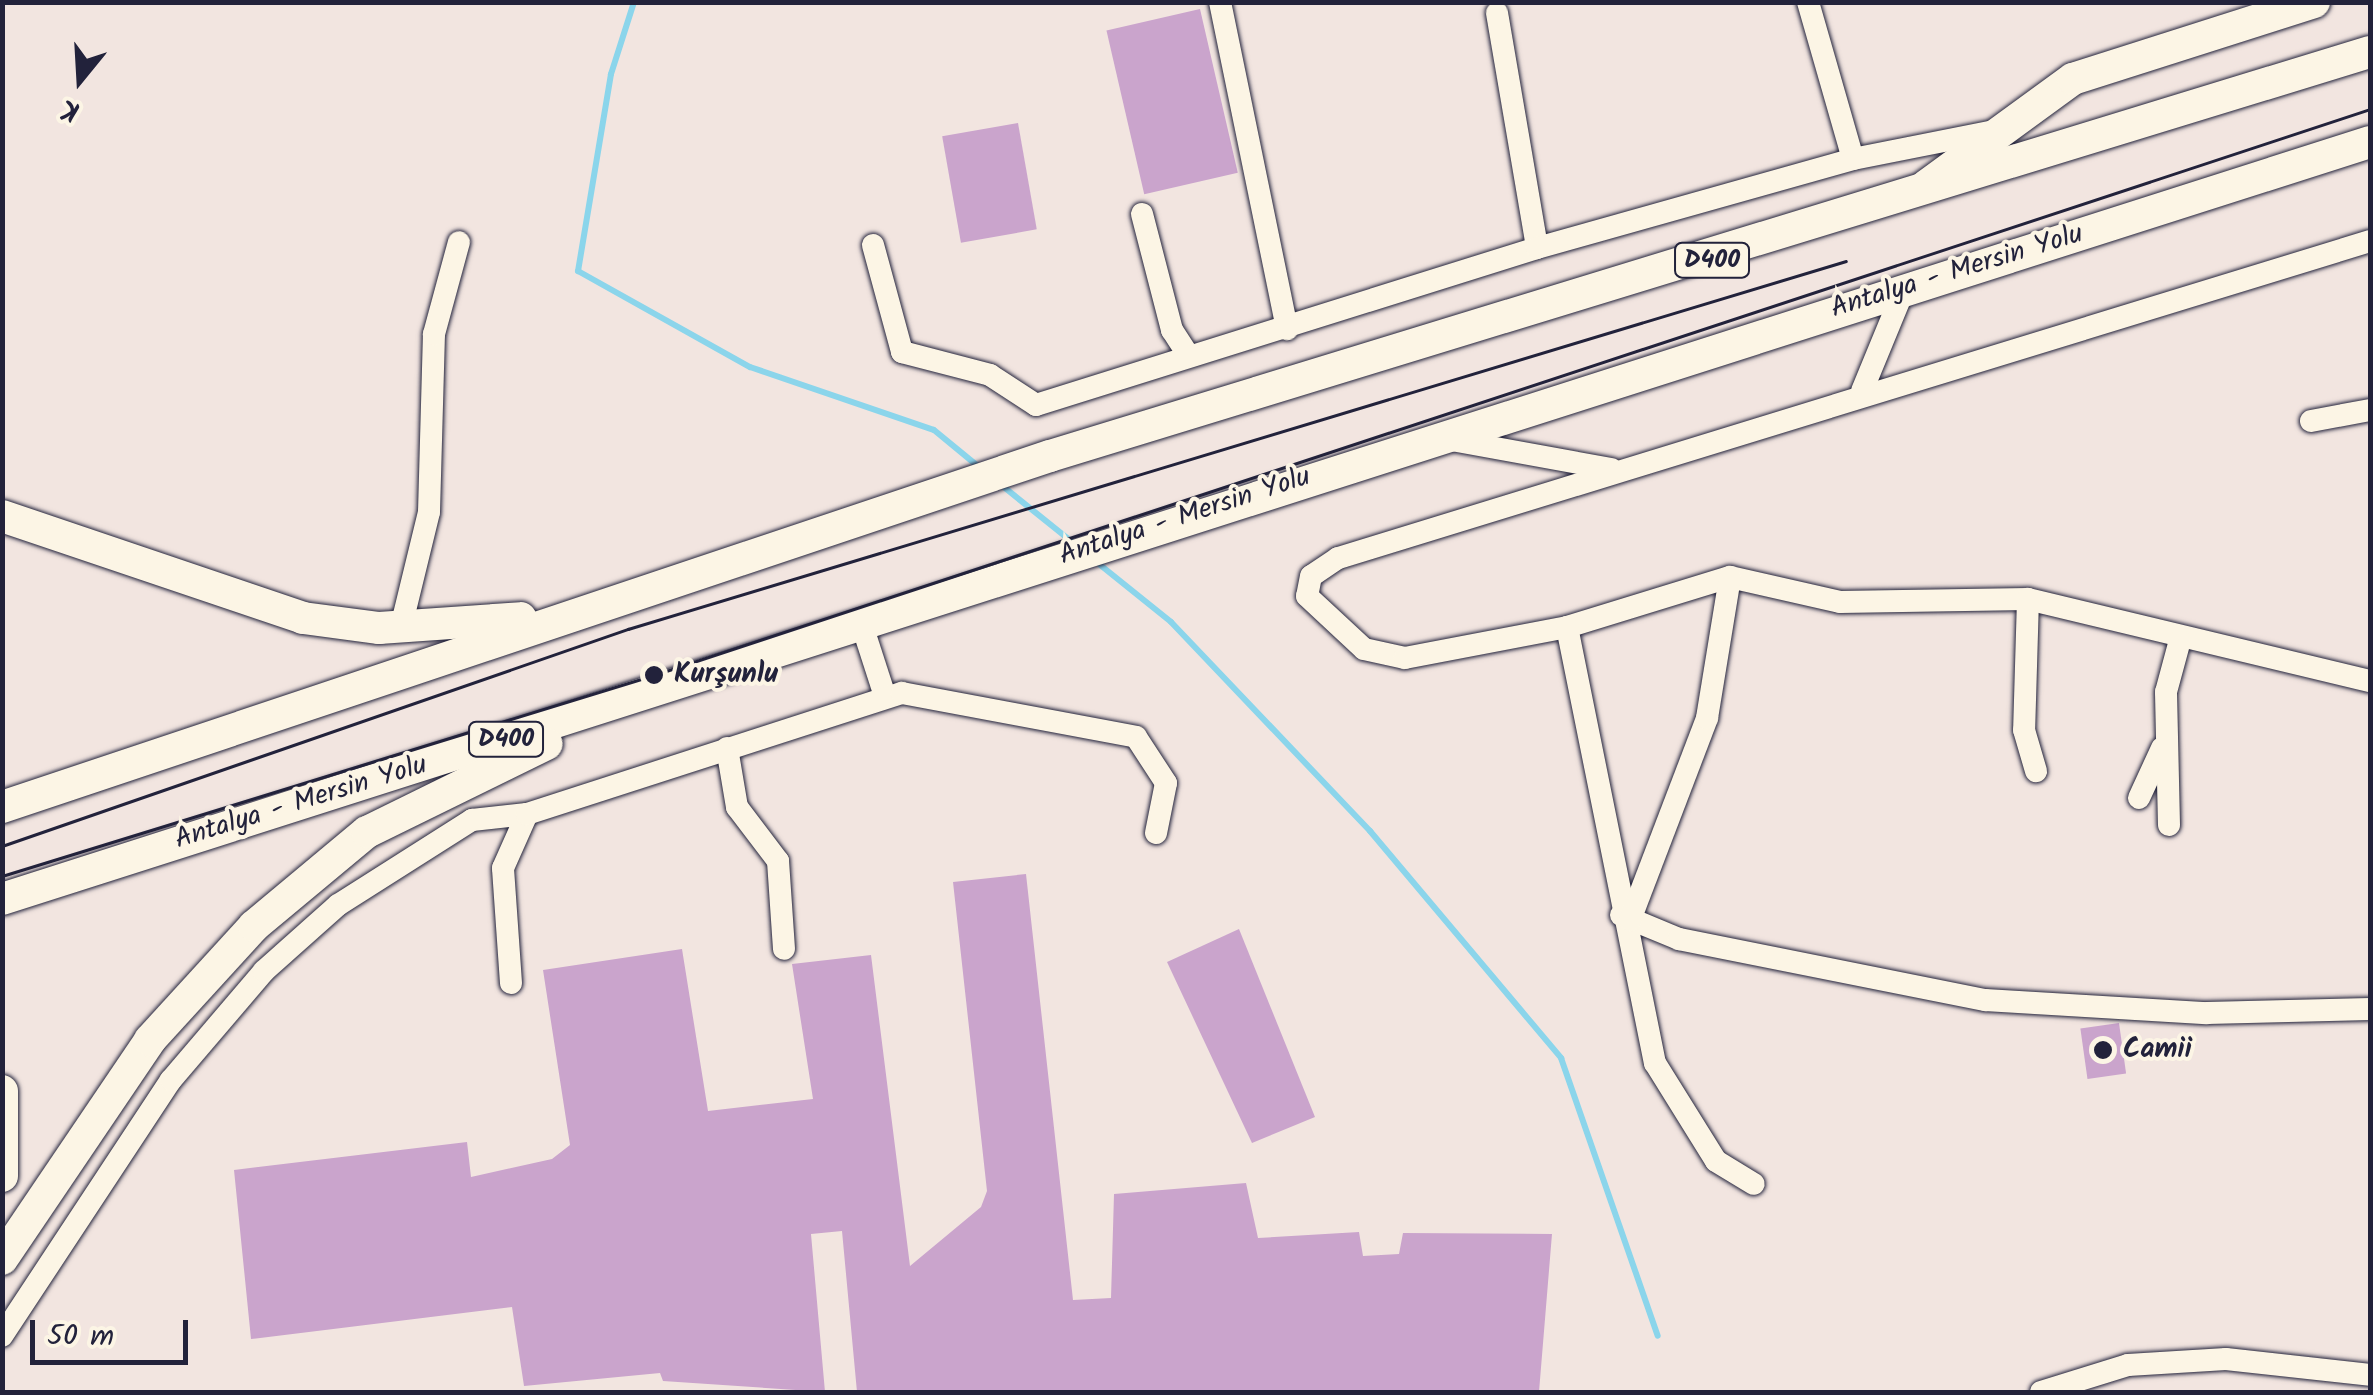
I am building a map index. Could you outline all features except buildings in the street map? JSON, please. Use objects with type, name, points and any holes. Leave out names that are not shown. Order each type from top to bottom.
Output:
[{"type":"highway","points":[[1905,202],[1997,130],[2073,79],[2314,2]]},
{"type":"highway","name":"D400","points":[[2,807],[644,596],[1050,456],[1905,202],[2370,52]]},
{"type":"highway","name":"Antalya - Mersin Yolu","points":[[2,899],[666,689],[1008,573],[1433,437],[2370,142]]},
{"type":"highway","points":[[2,516],[264,608],[401,627],[478,626],[644,596]]},
{"type":"highway","points":[[2,1259],[150,1040],[254,926],[367,832],[666,689]]},
{"type":"highway","points":[[2,1092],[2,1176]]},
{"type":"street","points":[[1220,2],[1287,329]]},
{"type":"street","points":[[1808,2],[1853,159]]},
{"type":"street","points":[[1497,13],[1538,248]]},
{"type":"street","points":[[873,245],[902,352],[990,375],[1036,406],[1188,355],[1287,329],[1538,248],[1853,159],[1997,130]]},
{"type":"street","points":[[1142,214],[1172,330],[1188,355]]},
{"type":"street","points":[[2370,241],[1862,391],[1338,558],[1311,576],[1308,596],[1364,649],[1405,658],[1567,627],[1730,577],[1840,602],[2028,599],[2180,640],[2370,681]]},
{"type":"street","points":[[401,627],[429,512],[434,334],[459,242]]},
{"type":"street","points":[[1862,391],[1904,288]]},
{"type":"street","points":[[2311,421],[2370,410]]},
{"type":"street","points":[[1433,437],[1618,470]]},
{"type":"street","points":[[1626,918],[1707,718],[1730,577]]},
{"type":"street","points":[[2028,599],[2024,730],[2036,771]]},
{"type":"street","points":[[862,625],[886,696]]},
{"type":"street","points":[[1567,627],[1663,1079],[1716,1161],[1754,1184]]},
{"type":"street","points":[[2169,826],[2165,740],[2180,640]]},
{"type":"street","points":[[2,1336],[171,1080],[264,971],[338,904],[472,820],[526,814],[886,696],[1136,737],[1166,783],[1156,833]]},
{"type":"street","points":[[2139,798],[2165,740]]},
{"type":"street","points":[[727,748],[738,807],[778,861],[784,949]]},
{"type":"street","points":[[510,983],[503,868],[526,814]]},
{"type":"street","points":[[1626,918],[1679,939],[1985,1000],[2207,1013],[2370,1009]]},
{"type":"street","points":[[2041,1392],[2128,1366],[2226,1358],[2370,1375]]},
{"type":"waterway","points":[[634,2],[611,74],[578,271],[750,367],[934,430],[979,467]]},
{"type":"waterway","points":[[1000,484],[1076,545]]},
{"type":"waterway","points":[[1094,560],[1171,622],[1370,831],[1561,1058],[1658,1336]]},
{"type":"tram line","points":[[2,876],[654,675],[2370,109]]},
{"type":"tram line","points":[[2,846],[628,629],[1846,261]]},
{"type":"place","name":"Kurşunlu","points":[[654,675]]},
{"type":"place","name":"Camii","points":[[2103,1050]]}]
